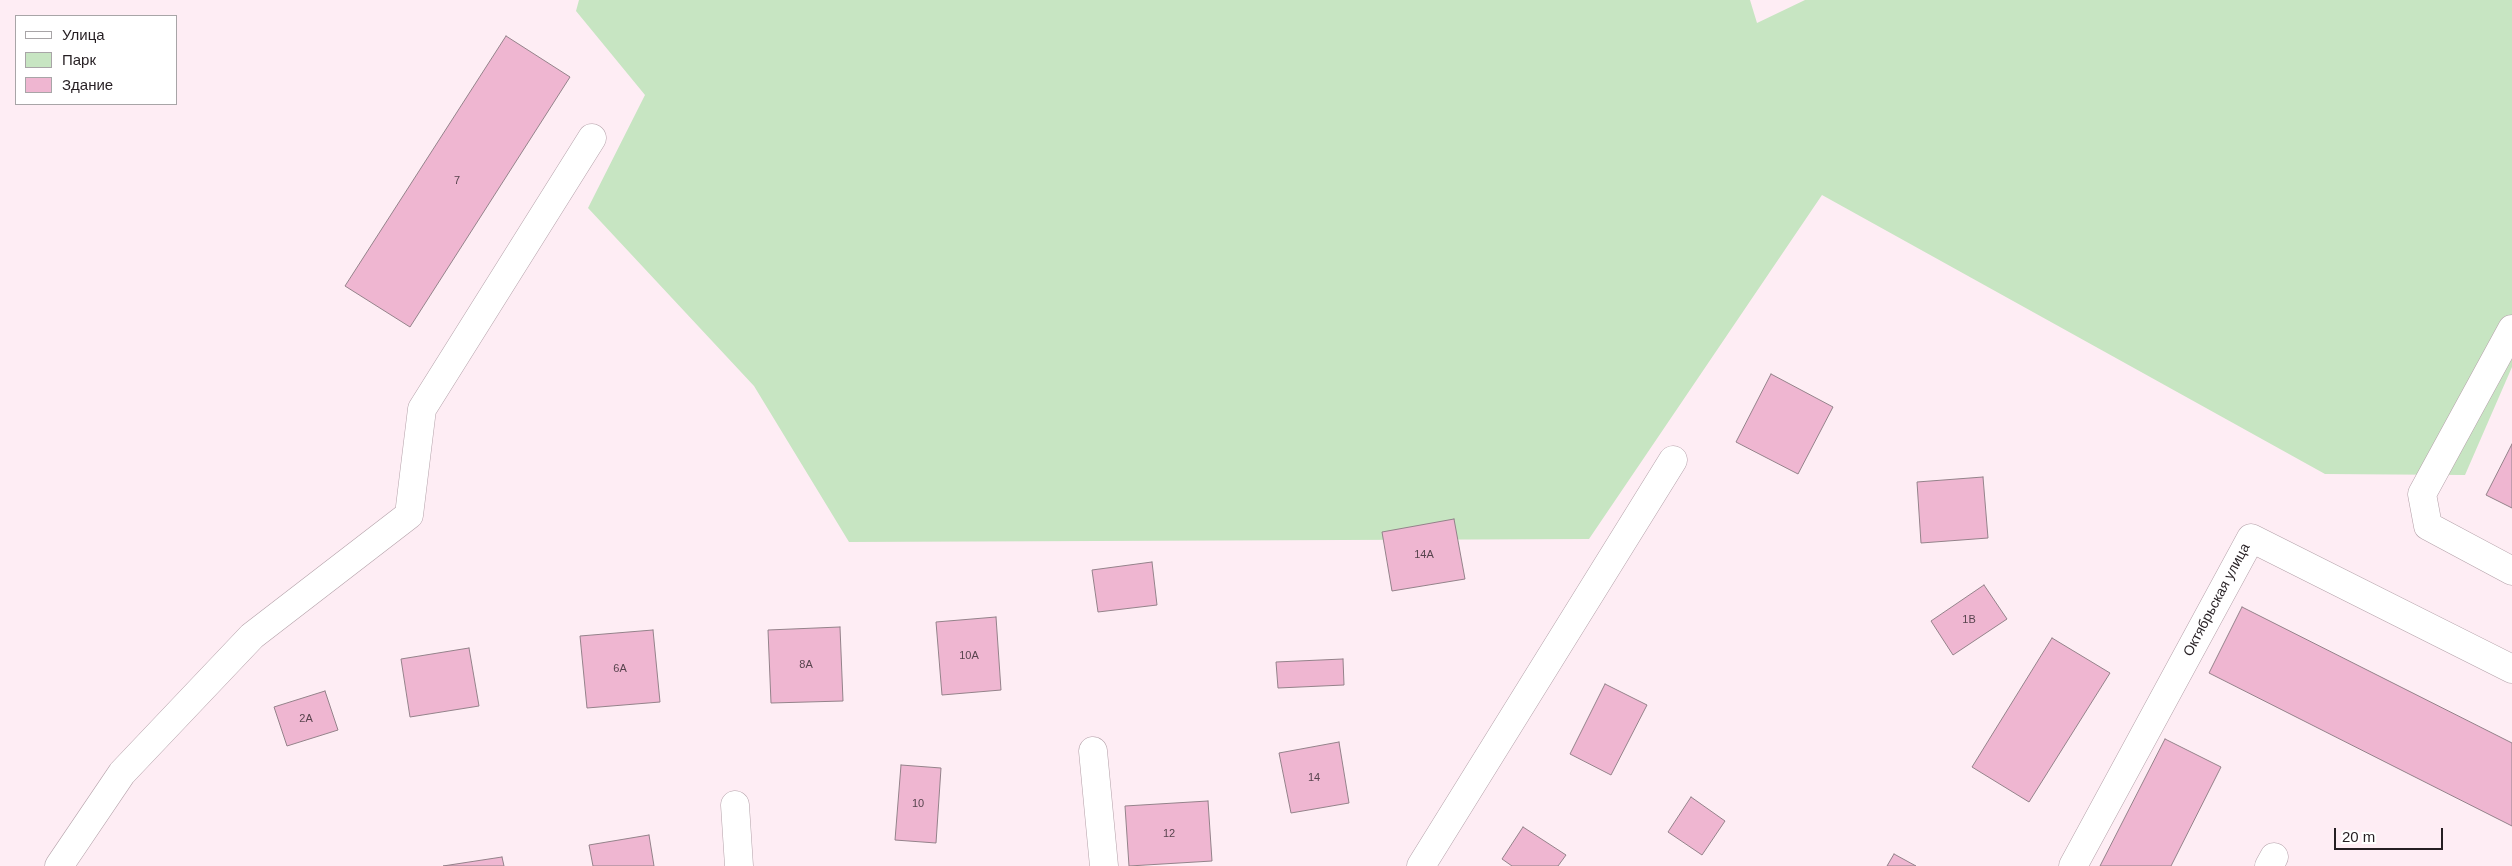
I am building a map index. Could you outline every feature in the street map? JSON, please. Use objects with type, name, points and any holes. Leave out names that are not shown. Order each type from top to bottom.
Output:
[{"type":"street","points":[[59,866],[122,773],[252,636],[409,515],[422,409],[592,138]]},
{"type":"street","points":[[2512,328],[2422,494],[2428,526],[2512,571]]},
{"type":"street","points":[[1421,866],[1674,460]]},
{"type":"street","name":"Октябрьская улица","points":[[2073,866],[2251,538],[2512,669]]},
{"type":"street","points":[[1093,751],[1104,866]]},
{"type":"street","points":[[735,805],[739,866]]},
{"type":"green space","points":[[579,0],[1750,0],[1757,23],[1805,0],[2512,0],[2512,367],[2465,475],[2325,474],[1822,195],[1589,539],[849,542],[754,386],[588,208],[645,95],[576,11]]},
{"type":"building","points":[[506,36],[570,77],[410,327],[345,286]]},
{"type":"building","points":[[1771,374],[1833,407],[1798,474],[1736,442]]},
{"type":"building","points":[[2512,444],[2512,508],[2486,495]]},
{"type":"building","points":[[1983,477],[1988,538],[1921,543],[1917,482]]},
{"type":"building","points":[[1454,519],[1465,579],[1392,591],[1382,532]]},
{"type":"building","points":[[1152,562],[1157,605],[1098,612],[1092,570]]},
{"type":"building","points":[[1984,585],[2007,619],[1953,655],[1931,621]]},
{"type":"building","points":[[2242,607],[2512,743],[2512,826],[2209,673]]},
{"type":"building","points":[[996,617],[1001,690],[942,695],[936,622]]},
{"type":"building","points":[[840,627],[843,701],[771,703],[768,630]]},
{"type":"building","points":[[653,630],[660,702],[587,708],[580,636]]},
{"type":"building","points":[[2052,638],[2110,673],[2029,802],[1972,767]]},
{"type":"building","points":[[469,648],[479,706],[410,717],[401,659]]},
{"type":"building","points":[[1343,659],[1344,685],[1278,688],[1276,662]]},
{"type":"building","points":[[1605,684],[1647,705],[1611,775],[1570,754]]},
{"type":"building","points":[[325,691],[338,730],[287,746],[274,707]]},
{"type":"building","points":[[2165,739],[2221,767],[2171,866],[2100,866]]},
{"type":"building","points":[[1339,742],[1349,803],[1291,813],[1279,753]]},
{"type":"building","points":[[901,765],[941,768],[936,843],[895,840]]},
{"type":"building","points":[[1691,797],[1725,821],[1702,855],[1668,832]]},
{"type":"building","points":[[1208,801],[1212,861],[1129,866],[1125,806]]},
{"type":"building","points":[[1523,827],[1566,855],[1558,866],[1512,866],[1502,859]]},
{"type":"building","points":[[649,835],[654,866],[593,866],[589,845]]},
{"type":"building","points":[[1894,854],[1916,866],[1887,866]]},
{"type":"building","points":[[502,857],[504,866],[443,866]]}]
